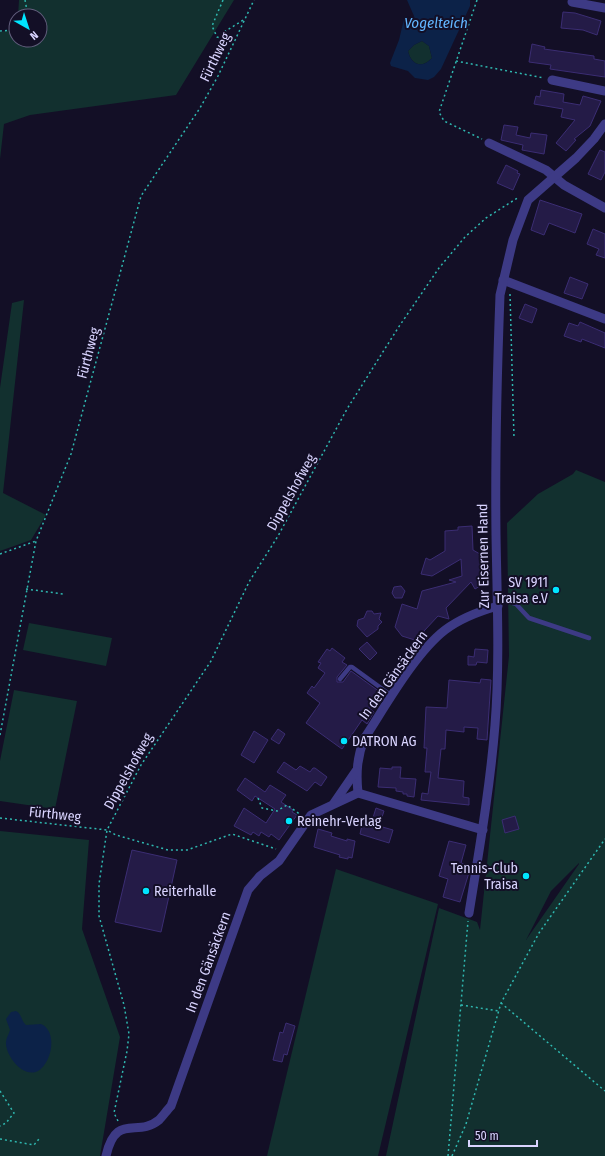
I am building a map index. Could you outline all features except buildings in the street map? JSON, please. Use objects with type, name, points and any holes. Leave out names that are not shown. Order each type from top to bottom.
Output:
[{"type":"street","points":[[572,2],[605,8]]},
{"type":"street","points":[[552,80],[605,91]]},
{"type":"street","points":[[528,200],[594,139],[605,124]]},
{"type":"street","points":[[489,143],[546,170],[564,185],[605,208]]},
{"type":"street","name":"Zur Eisernen Hand","points":[[469,913],[482,830],[495,724],[498,602],[496,535],[496,393],[500,295],[513,240],[528,200]]},
{"type":"street","points":[[503,280],[605,319]]},
{"type":"street","name":"In den Gänsäckern","points":[[122,1128],[146,1125],[158,1120],[171,1106],[248,890],[253,883],[272,868],[308,819],[315,812],[358,793],[356,771],[358,753],[364,739],[392,696],[426,649],[446,630],[463,618],[498,602]]},
{"type":"street","name":"In den Gänsäckern","points":[[333,804],[356,771]]},
{"type":"street","points":[[358,793],[482,830]]},
{"type":"street","points":[[106,1156],[109,1141],[122,1128]]},
{"type":"lane","points":[[498,602],[516,604],[529,618],[589,638]]},
{"type":"lane","points":[[340,679],[350,667],[352,667],[392,696]]},
{"type":"path","points":[[223,0],[212,26],[217,37],[224,39],[224,32],[245,19]]},
{"type":"path","name":"Fürthweg","points":[[0,735],[36,541],[71,454],[141,196],[200,108],[218,76],[254,0]]},
{"type":"path","points":[[477,0],[439,112],[444,121],[489,143]]},
{"type":"path","points":[[456,61],[552,80]]},
{"type":"path","name":"Dippelshofweg","points":[[122,1128],[114,1114],[128,1051],[128,1034],[124,1005],[99,916],[99,884],[107,830],[141,765],[208,666],[249,582],[289,517],[347,409],[438,268],[465,237],[486,218],[519,197],[528,200]]},
{"type":"path","points":[[503,280],[511,296],[514,438]]},
{"type":"path","points":[[0,554],[36,541]]},
{"type":"path","points":[[26,589],[63,594]]},
{"type":"path","points":[[258,798],[262,808],[278,811],[287,805],[308,819]]},
{"type":"path","name":"Fürthweg","points":[[0,818],[107,830]]},
{"type":"path","name":"Dippelshofweg","points":[[107,830],[116,835],[168,850],[187,850],[210,840],[232,834],[285,852]]},
{"type":"path","points":[[452,1156],[466,1124],[501,1003],[539,933],[605,839]]},
{"type":"path","points":[[448,1156],[469,913]]},
{"type":"path","points":[[501,1003],[605,1090]]},
{"type":"path","points":[[461,1005],[499,1011]]},
{"type":"path","points":[[0,1091],[14,1113],[6,1123],[0,1126]]},
{"type":"path","points":[[0,1139],[34,1145],[39,1139]]},
{"type":"green space","points":[[19,0],[234,0],[176,95],[30,115],[4,124],[0,159],[0,32],[8,30],[8,48],[48,48],[48,8],[18,8]]},
{"type":"green space","points":[[422,41],[429,46],[432,58],[424,64],[417,64],[409,56],[408,51],[414,45]]},
{"type":"green space","points":[[24,300],[3,493],[46,515],[31,540],[0,551],[0,388],[12,303]]},
{"type":"green space","points":[[576,470],[605,482],[605,1156],[386,1156],[439,908],[477,922],[480,930],[509,656],[507,523],[538,494],[573,474]],"holes":[[[579,864],[526,940],[551,891]]]},
{"type":"green space","points":[[29,623],[112,638],[106,666],[23,650]]},
{"type":"green space","points":[[14,690],[77,701],[55,809],[0,801],[0,761]]},
{"type":"green space","points":[[0,831],[89,840],[82,929],[120,1037],[100,1156],[0,1156]]},
{"type":"green space","points":[[336,869],[438,904],[378,1156],[267,1156]]},
{"type":"water","name":"Vogelteich","points":[[407,0],[470,0],[470,6],[441,69],[434,77],[428,80],[415,78],[408,71],[391,66],[390,63],[399,40],[404,19],[410,21],[414,16]],"holes":[[[422,41],[429,46],[432,58],[424,64],[417,64],[409,56],[408,51],[414,45]]]},
{"type":"water","points":[[16,1011],[26,1025],[41,1024],[50,1033],[51,1047],[47,1061],[38,1071],[32,1073],[21,1069],[16,1064],[8,1053],[6,1047],[6,1039],[10,1030],[6,1019],[11,1012]]},
{"type":"place","name":"SV 1911 Traisa e.V","points":[[556,590]]},
{"type":"place","name":"DATRON AG","points":[[344,741]]},
{"type":"place","name":"Reinehr-Verlag","points":[[289,821]]},
{"type":"place","name":"Tennis-Club Traisa","points":[[526,876]]},
{"type":"place","name":"Reiterhalle","points":[[146,891]]}]
